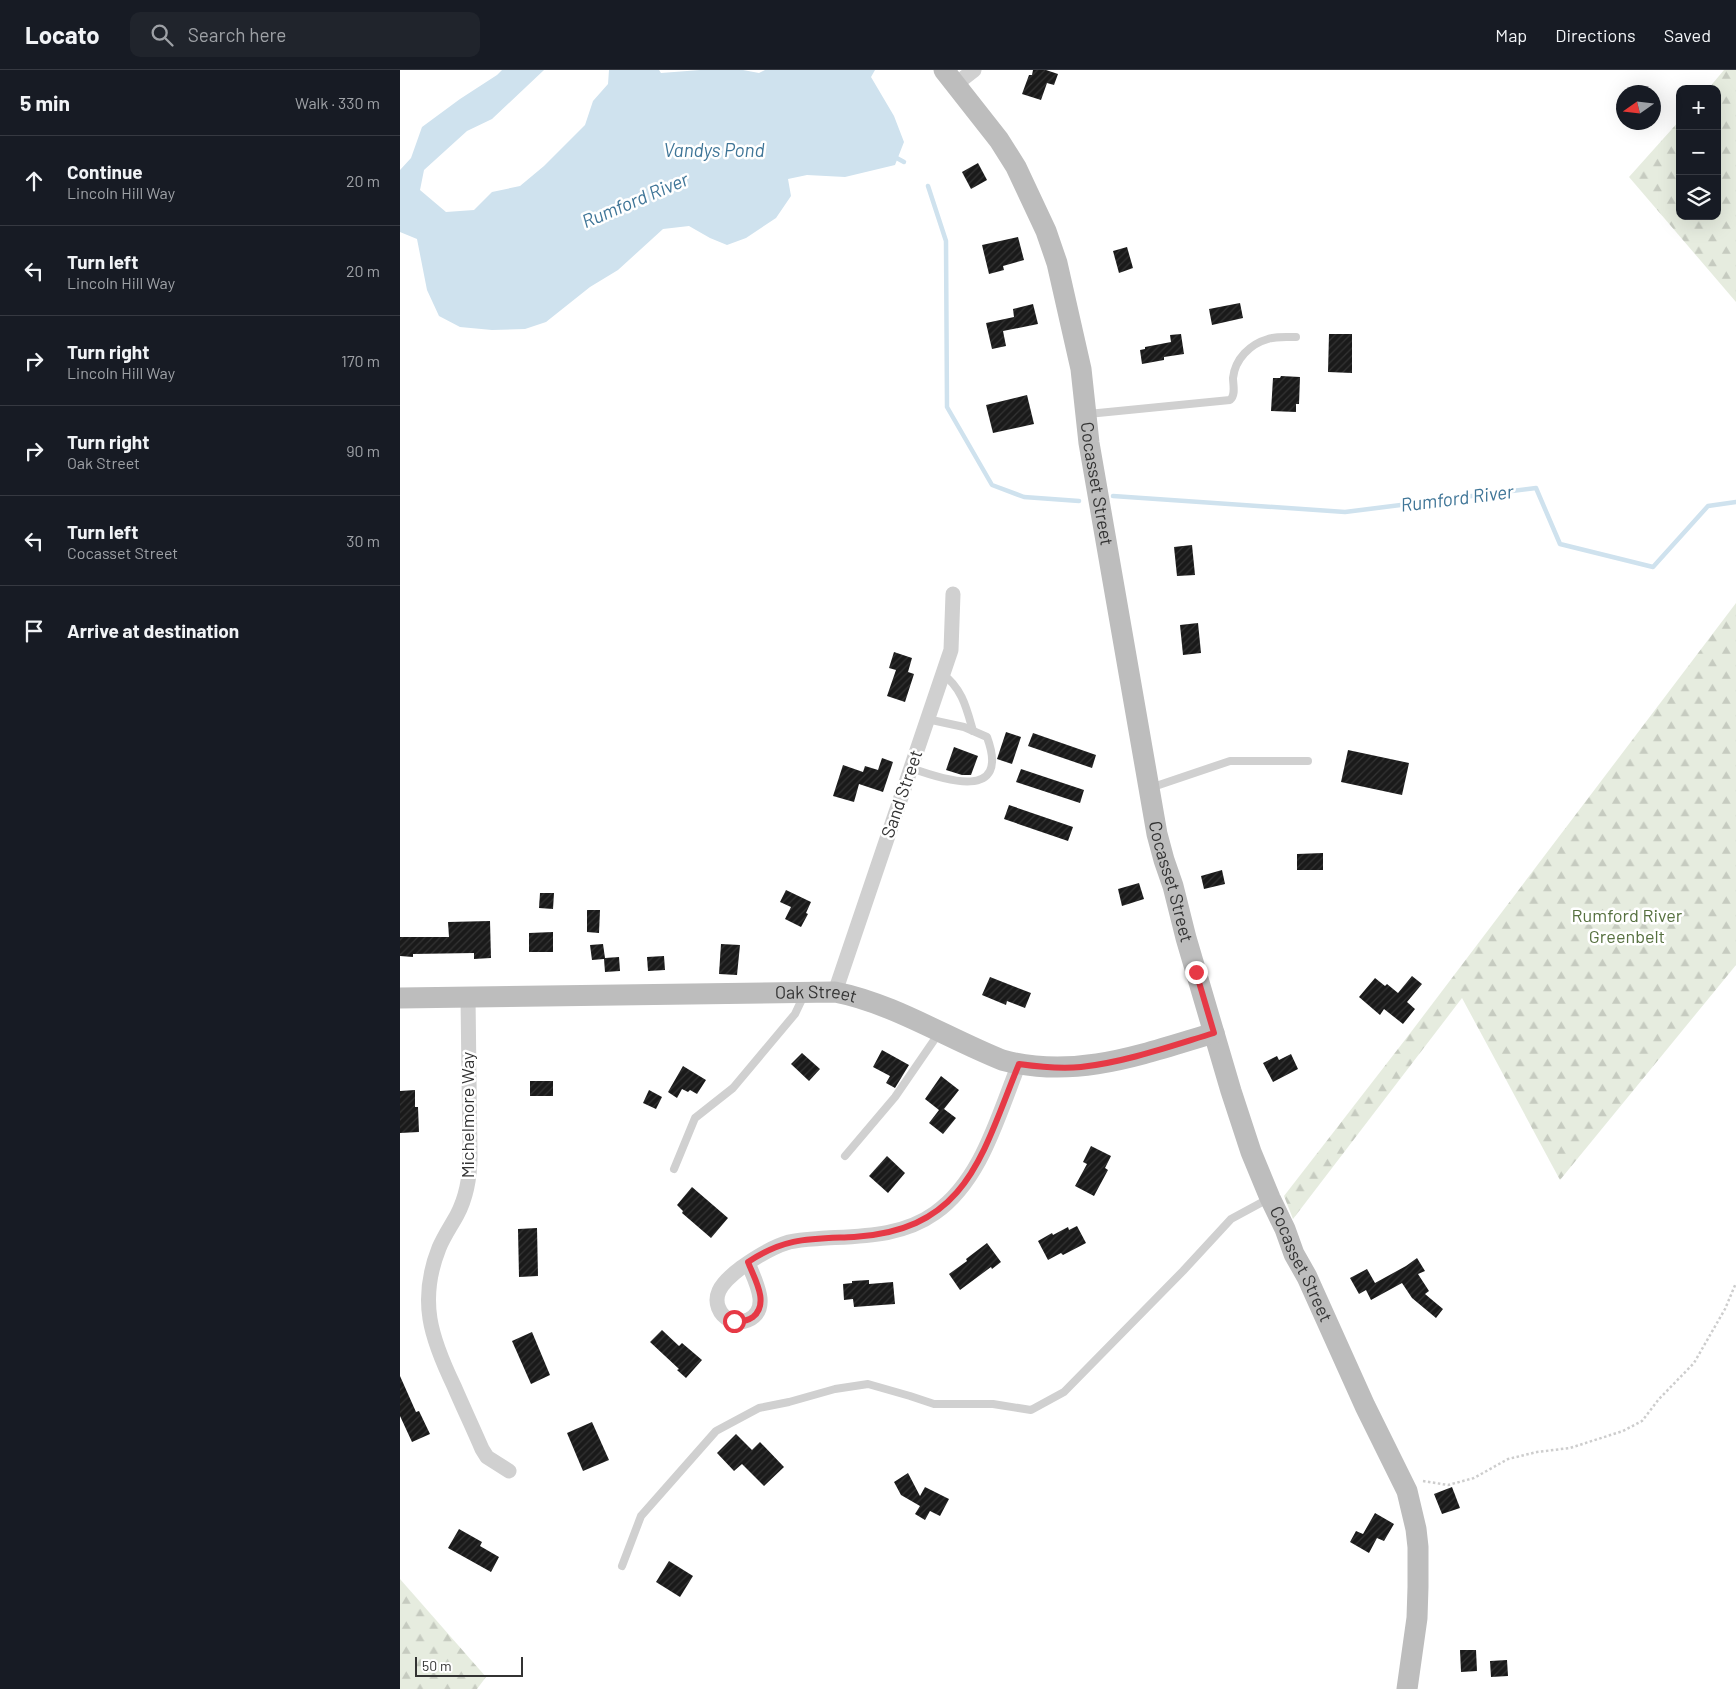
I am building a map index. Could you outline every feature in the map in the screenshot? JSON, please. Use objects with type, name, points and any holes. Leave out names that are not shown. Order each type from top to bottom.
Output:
[{"type":"main road","name":"Cocasset Street","points":[[950,77],[999,140],[1016,167],[1046,231],[1057,263],[1080,369],[1089,443],[1157,834],[1186,938],[1242,1125],[1270,1198],[1365,1406],[1407,1491],[1416,1529],[1418,1547],[1417,1618],[1407,1689]]},
{"type":"main road","name":"Oak Street","points":[[400,998],[835,992],[868,1002],[985,1053],[1019,1064],[1061,1068],[1102,1064],[1214,1033]]},
{"type":"street","points":[[950,77],[974,70]]},
{"type":"street","name":"Sand Street","points":[[835,992],[951,650],[953,594]]},
{"type":"street","name":"Michelmore Way","points":[[468,997],[469,1181],[462,1204],[446,1233],[433,1264],[428,1299],[429,1316],[442,1361],[482,1449],[487,1457],[509,1471]]},
{"type":"street","points":[[748,1262],[789,1242],[884,1234],[910,1226],[936,1213],[956,1194],[973,1172],[1019,1064]]},
{"type":"lane","points":[[1086,414],[1230,400],[1234,396],[1233,378],[1235,368],[1242,356],[1258,343],[1269,338],[1296,337]]},
{"type":"lane","points":[[942,674],[950,679],[961,694],[973,731]]},
{"type":"lane","points":[[911,768],[935,777],[977,782],[988,776],[993,766],[991,748],[987,738],[964,727],[927,719]]},
{"type":"lane","points":[[1150,788],[1230,761],[1308,761]]},
{"type":"lane","points":[[674,1169],[695,1118],[733,1088],[795,1014],[806,991]]},
{"type":"lane","points":[[845,1156],[896,1098],[939,1032]]},
{"type":"lane","points":[[622,1566],[641,1516],[716,1431],[759,1408],[835,1389],[868,1384],[934,1404],[993,1404],[1031,1410],[1064,1392],[1183,1271],[1231,1219],[1270,1198]]},
{"type":"path","points":[[1397,1468],[1417,1480],[1448,1485],[1474,1478],[1508,1459],[1537,1452],[1570,1448],[1623,1431],[1642,1421],[1659,1399],[1694,1364],[1725,1309],[1736,1283]]},
{"type":"green space","points":[[1724,70],[1736,70],[1736,302],[1629,177],[1676,124],[1676,220],[1721,220],[1721,85],[1711,85]]},
{"type":"green space","name":"Rumford River Greenbelt","points":[[1736,603],[1736,965],[1560,1180],[1462,998],[1293,1219],[1284,1196],[1408,1036]]},
{"type":"green space","points":[[400,1579],[486,1677],[477,1689],[400,1689]]},
{"type":"water","name":"Vandys Pond","points":[[502,70],[544,70],[492,119],[467,131],[424,170],[420,190],[446,212],[474,210],[492,192],[520,186],[544,166],[585,125],[593,101],[608,84],[609,70],[659,70],[661,73],[700,70],[743,70],[759,73],[765,70],[875,70],[871,77],[894,116],[904,142],[895,165],[845,177],[807,175],[788,179],[791,196],[776,218],[746,238],[727,245],[689,226],[663,229],[618,270],[590,287],[546,322],[525,329],[492,330],[460,327],[439,316],[427,290],[417,239],[400,232],[400,170],[411,158],[422,127]]},
{"type":"building","points":[[1033,70],[1046,70],[1058,74],[1054,85],[1047,83],[1041,100],[1022,94],[1029,75],[1032,75]]},
{"type":"building","points":[[978,163],[987,180],[971,189],[962,172]]},
{"type":"building","points":[[1018,237],[1024,260],[1003,266],[1004,270],[989,274],[982,245]]},
{"type":"building","points":[[1127,247],[1133,268],[1119,273],[1113,251]]},
{"type":"building","points":[[1240,303],[1243,318],[1212,325],[1209,309]]},
{"type":"building","points":[[1033,304],[1038,324],[1003,331],[1006,346],[992,349],[986,323],[1014,317],[1013,309]]},
{"type":"building","points":[[1181,334],[1184,354],[1164,357],[1164,360],[1142,364],[1140,350],[1145,349],[1145,347],[1171,342],[1170,335]]},
{"type":"building","points":[[1329,334],[1352,334],[1352,373],[1328,372]]},
{"type":"building","points":[[1281,376],[1300,377],[1299,404],[1296,404],[1296,412],[1271,411],[1273,378],[1280,378]]},
{"type":"building","points":[[1027,395],[1034,424],[993,433],[986,405]]},
{"type":"building","points":[[1192,545],[1195,575],[1177,576],[1174,547]]},
{"type":"building","points":[[1198,623],[1201,653],[1183,655],[1180,625]]},
{"type":"building","points":[[894,652],[912,658],[908,672],[914,674],[905,702],[887,696],[896,670],[889,668]]},
{"type":"building","points":[[1006,732],[1021,737],[1012,764],[997,759]]},
{"type":"building","points":[[1033,733],[1096,755],[1092,768],[1028,746]]},
{"type":"building","points":[[954,747],[978,756],[971,775],[962,775],[946,770]]},
{"type":"building","points":[[1348,750],[1409,763],[1402,795],[1341,782]]},
{"type":"building","points":[[882,758],[893,762],[883,792],[859,784],[854,802],[833,796],[843,765],[863,772],[865,766],[878,770]]},
{"type":"building","points":[[1021,769],[1084,790],[1080,803],[1016,782]]},
{"type":"building","points":[[1009,805],[1073,827],[1068,841],[1004,819]]},
{"type":"building","points":[[1323,853],[1323,870],[1297,870],[1297,854]]},
{"type":"building","points":[[1222,870],[1225,884],[1204,889],[1201,876]]},
{"type":"building","points":[[1139,883],[1144,899],[1122,906],[1118,889]]},
{"type":"building","points":[[786,890],[811,902],[806,913],[808,914],[801,927],[785,919],[791,907],[780,902]]},
{"type":"building","points":[[540,893],[554,893],[553,909],[539,908]]},
{"type":"building","points":[[587,910],[600,910],[599,933],[587,932]]},
{"type":"building","points":[[490,921],[491,958],[474,959],[474,953],[413,954],[413,957],[400,956],[400,937],[449,937],[448,922]]},
{"type":"building","points":[[553,932],[553,952],[529,952],[529,933]]},
{"type":"building","points":[[603,944],[605,958],[619,957],[620,971],[605,972],[604,959],[592,960],[590,945]]},
{"type":"building","points":[[721,944],[740,945],[737,975],[719,974]]},
{"type":"building","points":[[664,956],[665,970],[648,971],[647,957]]},
{"type":"building","points":[[1412,976],[1422,984],[1407,1002],[1415,1009],[1403,1024],[1384,1009],[1380,1015],[1359,997],[1375,978],[1385,986],[1387,984],[1398,993]]},
{"type":"building","points":[[990,977],[1031,993],[1025,1008],[1007,1001],[1006,1005],[982,995]]},
{"type":"building","points":[[882,1050],[909,1065],[895,1088],[886,1083],[890,1076],[873,1067]]},
{"type":"building","points":[[802,1053],[820,1069],[809,1081],[791,1064]]},
{"type":"building","points":[[1291,1054],[1298,1069],[1273,1082],[1263,1063],[1277,1056],[1279,1060]]},
{"type":"building","points":[[683,1066],[706,1080],[697,1094],[690,1090],[688,1092],[682,1089],[677,1098],[668,1092]]},
{"type":"building","points":[[941,1076],[959,1090],[944,1109],[956,1118],[943,1134],[929,1123],[939,1110],[925,1099]]},
{"type":"building","points":[[530,1081],[553,1081],[553,1096],[530,1096]]},
{"type":"building","points":[[415,1090],[415,1107],[418,1107],[419,1132],[400,1133],[400,1091]]},
{"type":"building","points":[[649,1090],[662,1097],[656,1109],[643,1103]]},
{"type":"building","points":[[1091,1146],[1111,1156],[1105,1168],[1108,1170],[1094,1196],[1075,1186],[1087,1164],[1083,1162]]},
{"type":"building","points":[[887,1156],[905,1173],[888,1193],[869,1176]]},
{"type":"building","points":[[692,1187],[728,1218],[711,1238],[682,1213],[683,1211],[677,1205]]},
{"type":"building","points":[[1077,1226],[1086,1243],[1063,1255],[1061,1253],[1048,1260],[1038,1241],[1052,1233],[1053,1235],[1068,1227],[1069,1230]]},
{"type":"building","points":[[537,1228],[538,1276],[519,1277],[518,1229]]},
{"type":"building","points":[[987,1243],[1001,1262],[992,1269],[991,1267],[960,1290],[949,1274]]},
{"type":"building","points":[[1417,1258],[1425,1271],[1418,1274],[1429,1291],[1425,1294],[1443,1309],[1436,1318],[1412,1298],[1402,1283],[1371,1300],[1366,1290],[1359,1294],[1350,1278],[1367,1269],[1375,1283]]},
{"type":"building","points":[[869,1280],[869,1284],[893,1282],[895,1304],[854,1307],[853,1299],[844,1300],[843,1284],[852,1283],[852,1281]]},
{"type":"building","points":[[662,1330],[679,1346],[682,1343],[702,1360],[686,1378],[650,1342]]},
{"type":"building","points":[[532,1332],[550,1375],[531,1384],[512,1341]]},
{"type":"building","points":[[400,1376],[416,1412],[419,1411],[430,1434],[412,1442],[400,1416]]},
{"type":"building","points":[[592,1422],[609,1460],[583,1471],[567,1433]]},
{"type":"building","points":[[736,1434],[752,1450],[760,1442],[784,1467],[764,1486],[742,1464],[734,1471],[717,1453]]},
{"type":"building","points":[[908,1473],[920,1496],[925,1487],[949,1499],[940,1516],[930,1511],[925,1520],[915,1514],[920,1506],[901,1495],[894,1482]]},
{"type":"building","points":[[1452,1487],[1460,1508],[1442,1514],[1434,1494]]},
{"type":"building","points":[[1375,1513],[1394,1524],[1384,1541],[1377,1538],[1369,1553],[1350,1542],[1356,1531],[1363,1534]]},
{"type":"building","points":[[459,1529],[482,1542],[480,1546],[499,1557],[491,1572],[448,1548]]},
{"type":"building","points":[[669,1561],[693,1576],[680,1597],[656,1582]]},
{"type":"building","points":[[1460,1650],[1476,1650],[1477,1671],[1461,1672]]},
{"type":"building","points":[[1507,1660],[1508,1676],[1491,1677],[1490,1661]]},
{"type":"waterway","name":"Rumford River","points":[[893,156],[904,162]]},
{"type":"waterway","name":"Rumford River","points":[[928,186],[946,241],[947,407],[992,485],[1024,497],[1079,501]]},
{"type":"waterway","name":"Rumford River","points":[[1113,496],[1345,512],[1536,488],[1560,544],[1653,567],[1708,506],[1736,502]]},
{"type":"route","points":[[734,1321],[739,1322],[752,1318],[760,1306],[759,1292],[748,1262],[754,1258],[789,1242],[870,1236],[897,1231],[924,1220],[946,1204],[965,1184],[973,1172],[1019,1064],[1061,1068],[1102,1064],[1214,1033],[1196,972]]}]
